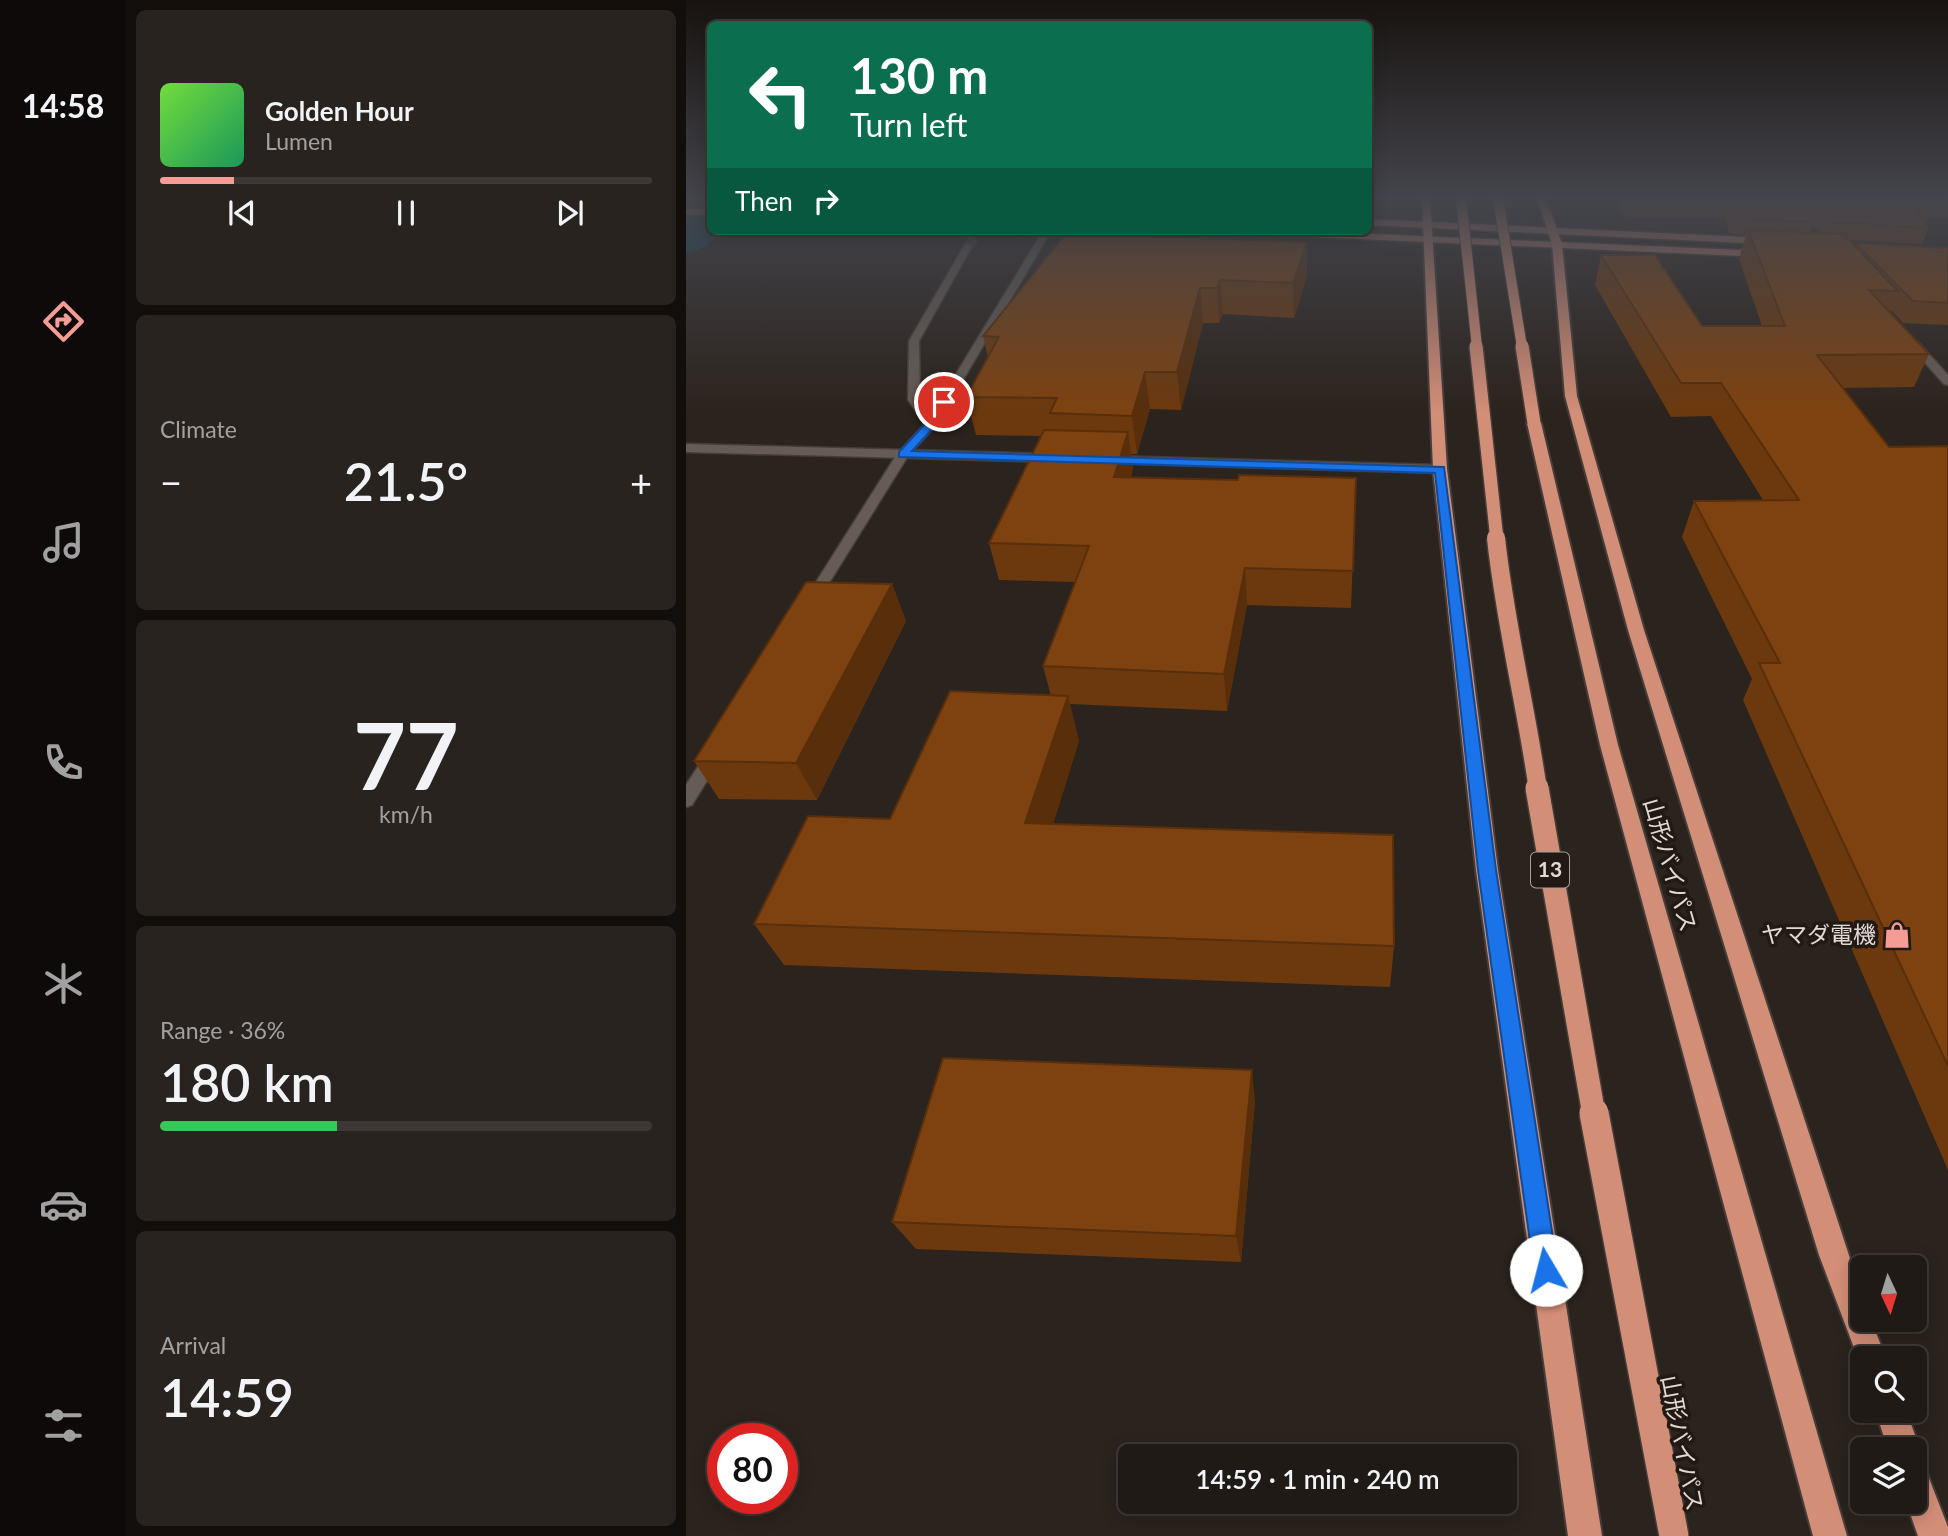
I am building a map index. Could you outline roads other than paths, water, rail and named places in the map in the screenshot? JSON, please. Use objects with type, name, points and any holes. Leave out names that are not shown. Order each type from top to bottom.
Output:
[{"type":"highway","points":[[1429,270],[1440,469],[1487,870],[1586,1536]]},
{"type":"highway","name":"山形バイパス","points":[[1468,270],[1503,601],[1527,714],[1546,851],[1629,1309],[1674,1536]]},
{"type":"highway","name":"山形バイパス","points":[[1509,270],[1534,424],[1609,745],[1830,1536]]},
{"type":"highway","points":[[1558,270],[1571,396],[1636,630],[1833,1255],[1867,1346]]},
{"type":"highway","points":[[1927,1514],[1935,1536]]},
{"type":"street","points":[[931,424],[914,400],[914,341],[955,270]]},
{"type":"street","points":[[802,615],[903,454],[931,424],[1024,270]]},
{"type":"street","points":[[1901,330],[1948,382]]},
{"type":"street","points":[[686,448],[1068,459]]},
{"type":"street","points":[[1096,460],[1440,469]]},
{"type":"street","points":[[686,800],[722,742]]},
{"type":"place","name":"ヤマダ電機","points":[[1897,935]]}]
